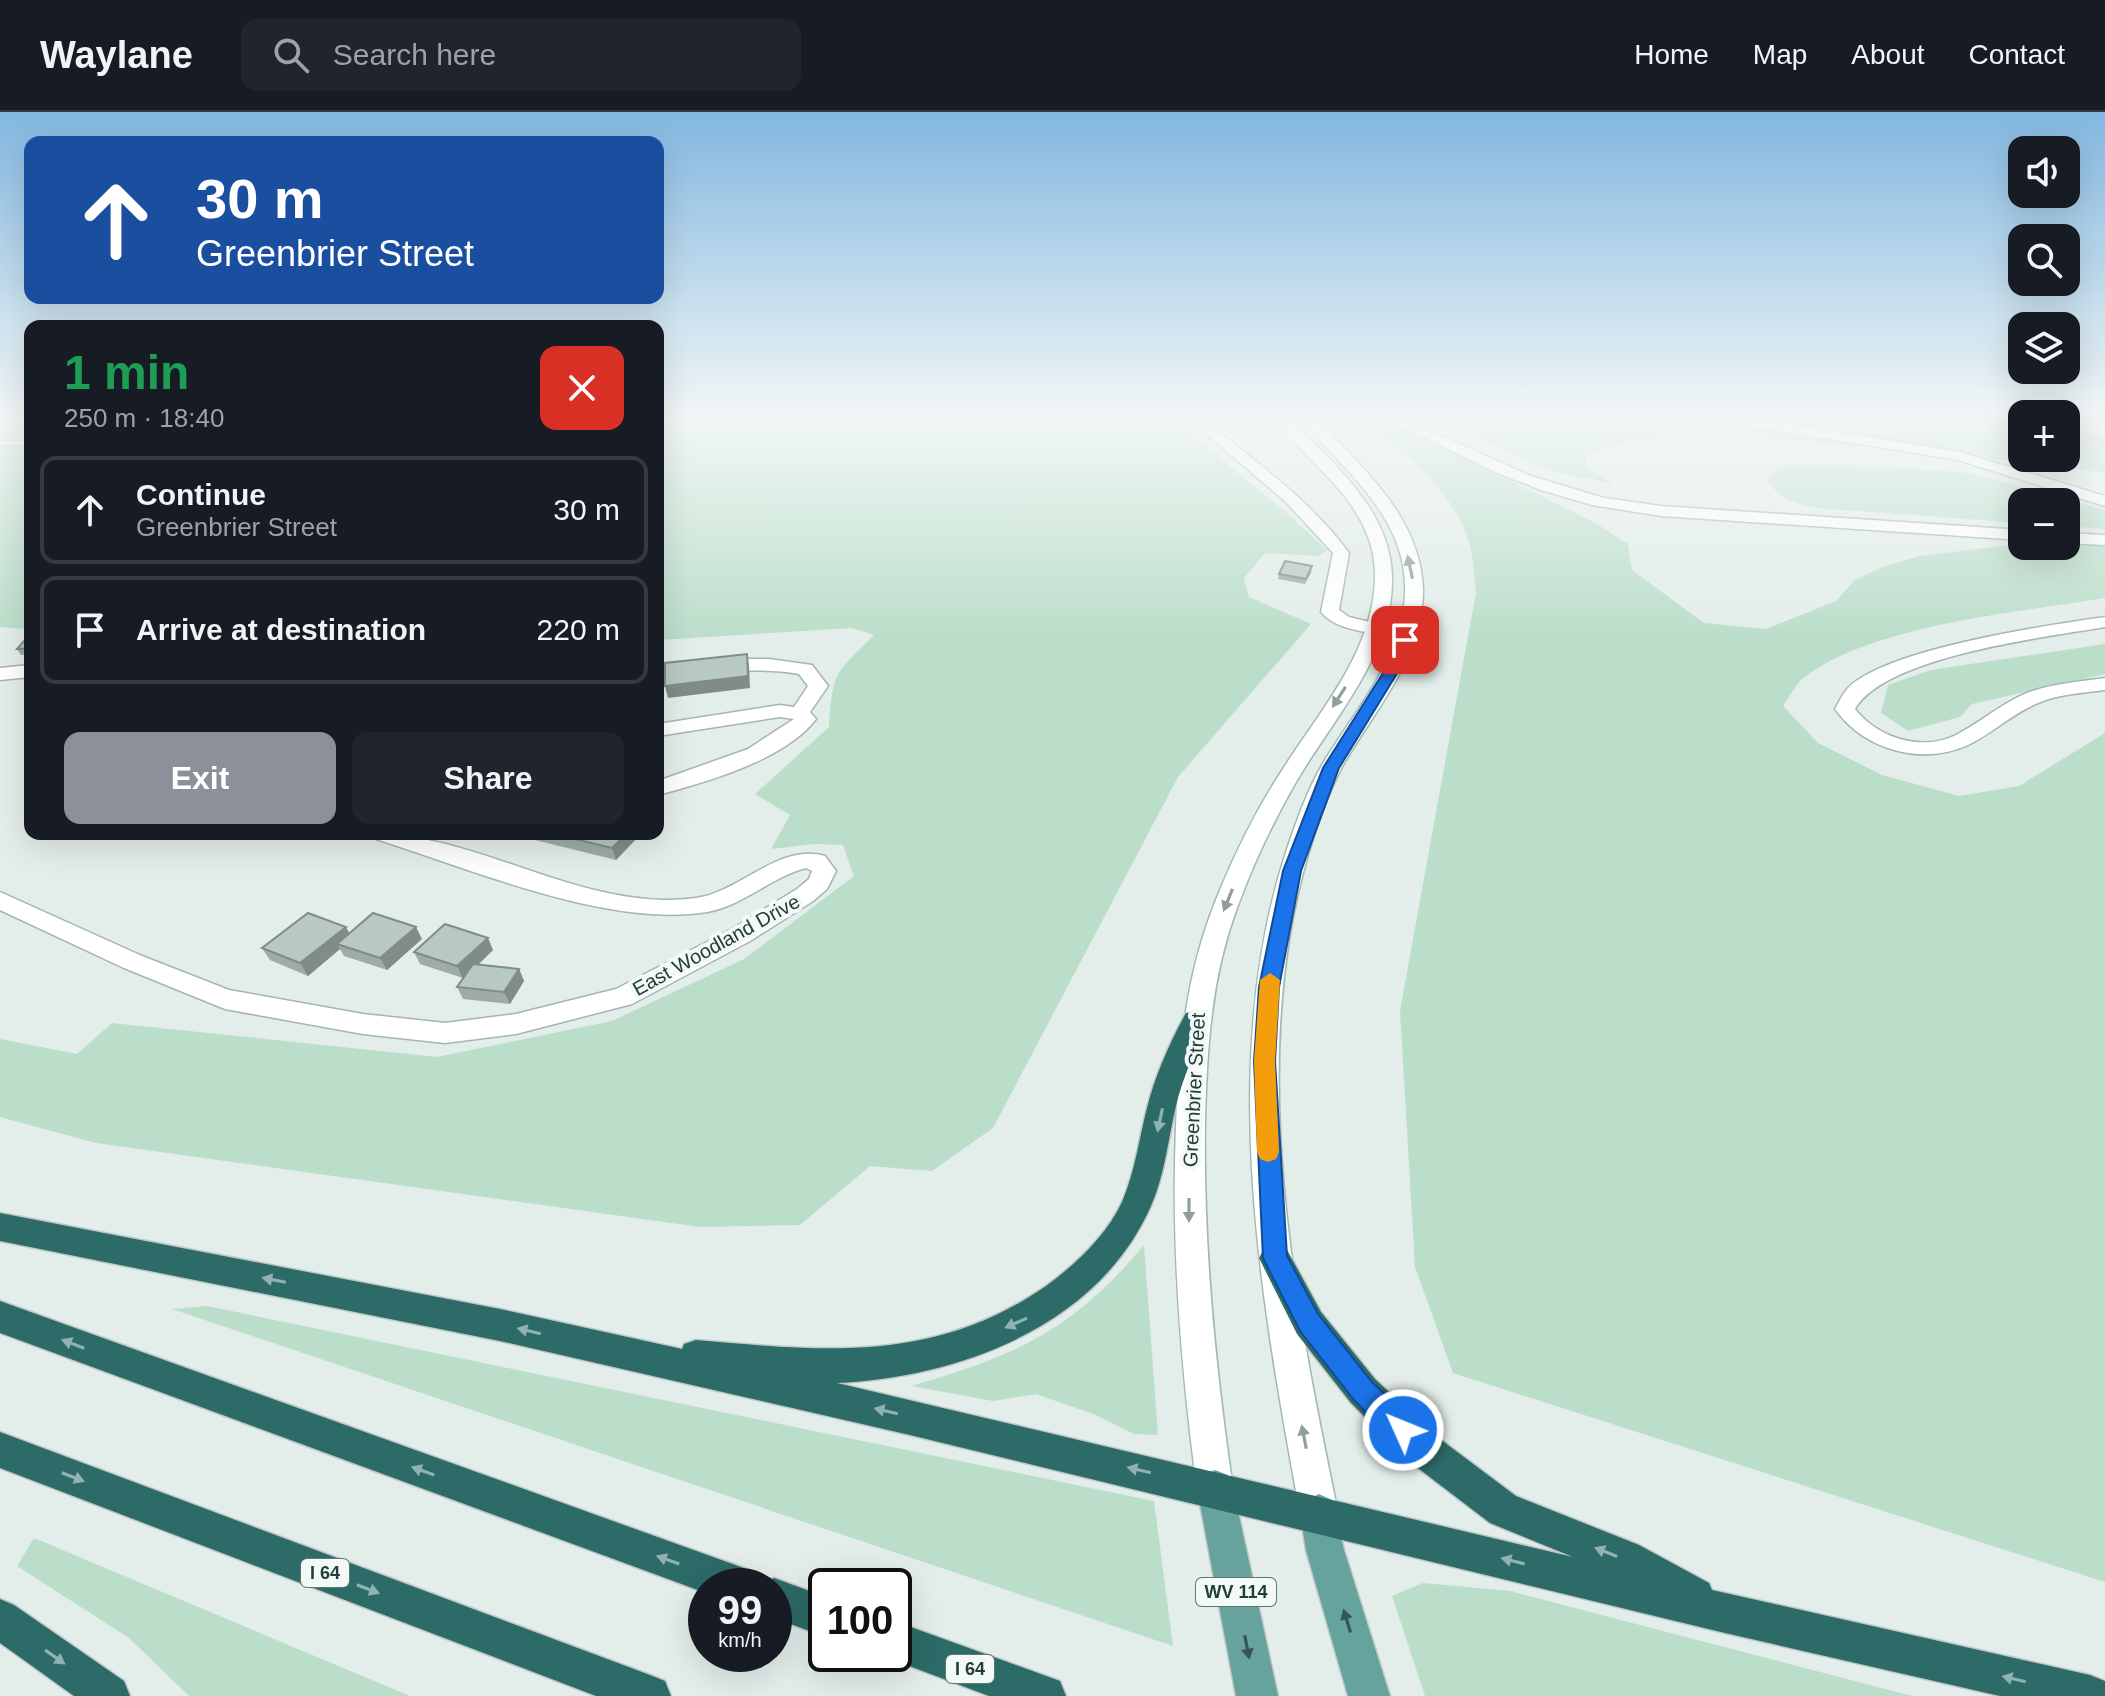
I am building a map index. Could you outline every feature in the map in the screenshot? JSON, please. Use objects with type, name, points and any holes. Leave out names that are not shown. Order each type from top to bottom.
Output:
[{"type":"highway","points":[[605,1349],[837,1368],[908,1359],[975,1342],[1030,1317],[1105,1254],[1127,1224],[1147,1184],[1167,1089],[1195,1020]]},
{"type":"highway","points":[[0,1227],[484,1322],[605,1349],[1215,1488],[1725,1613],[2090,1696]]},
{"type":"highway","points":[[1275,1258],[1309,1323],[1363,1391],[1423,1449],[1503,1510],[1625,1559],[1725,1613]]},
{"type":"highway","points":[[0,1317],[691,1568]]},
{"type":"highway","name":"I 64","points":[[0,1450],[650,1696]]},
{"type":"highway","points":[[0,1619],[109,1696]]},
{"type":"highway","name":"I 64","points":[[912,1648],[1045,1696]]},
{"type":"main road","name":"Greenbrier Street","points":[[1215,1488],[1257,1696]]},
{"type":"main road","points":[[1319,1513],[1325,1550],[1369,1696]]},
{"type":"street","points":[[1278,490],[1305,513],[1341,553],[1330,612],[1343,621],[1376,629]]},
{"type":"street","name":"Greenbrier Street","points":[[1215,1488],[1198,1372],[1189,1252],[1195,1020],[1216,929],[1239,872],[1290,773],[1348,684],[1376,629],[1384,577],[1380,544],[1348,490]]},
{"type":"street","points":[[1319,1513],[1280,1306],[1264,1061],[1269,987],[1287,887],[1331,768],[1397,662],[1415,591],[1394,516],[1371,490]]},
{"type":"street","points":[[1557,490],[1610,504],[1673,512],[2008,534]]},
{"type":"street","points":[[2072,490],[2105,501]]},
{"type":"street","points":[[2080,539],[2105,540]]},
{"type":"street","points":[[2105,622],[2032,633],[1948,652],[1896,670],[1853,692],[1846,700],[1845,709],[1864,729],[1883,739],[1902,746],[1941,746],[1961,741],[2010,708],[2037,696],[2105,684]]},
{"type":"street","points":[[664,673],[778,663],[805,669],[818,686],[800,713]]},
{"type":"street","points":[[0,674],[24,672]]},
{"type":"street","points":[[664,729],[780,711],[800,713],[806,719],[785,738],[755,755],[664,786]]},
{"type":"street","name":"East Woodland Drive","points":[[0,900],[133,962],[225,999],[337,1020],[445,1033],[516,1024],[623,997],[717,948],[805,895],[819,883],[824,871],[817,861],[806,860],[788,865],[708,904],[663,908],[581,896],[429,840]]},
{"type":"green space","points":[[0,490],[24,490],[24,629],[0,627]]},
{"type":"green space","points":[[664,490],[1259,490],[1327,550],[1319,556],[1265,553],[1244,578],[1249,597],[1311,624],[1178,777],[993,1128],[932,1171],[870,1166],[800,1225],[700,1227],[96,1143],[0,1117],[0,1039],[77,1054],[112,1023],[437,1057],[612,1021],[744,959],[854,876],[843,845],[814,844],[771,849],[790,815],[755,794],[829,727],[832,694],[838,674],[874,635],[852,628],[664,640]]},
{"type":"green space","points":[[1440,490],[1529,490],[1594,522],[1628,544],[1632,570],[1704,623],[1766,629],[1836,601],[1855,580],[1882,567],[1919,556],[2008,546],[2008,560],[2080,560],[2080,545],[2105,545],[2105,598],[1949,623],[1869,645],[1834,659],[1805,677],[1783,706],[1818,743],[1882,775],[1959,796],[2019,786],[2105,733],[2105,1582],[1453,1373],[1415,1267],[1400,1011],[1476,592],[1472,554],[1461,522]]},
{"type":"green space","points":[[1775,490],[2008,490],[2008,522],[1816,508],[1788,499]]},
{"type":"green space","points":[[2080,503],[2105,510],[2105,529],[2080,527]]},
{"type":"green space","points":[[2105,644],[2105,674],[1972,704],[1960,717],[1908,731],[1881,713],[1888,685],[1931,670]]},
{"type":"green space","points":[[1144,1245],[1158,1435],[1134,1434],[1096,1415],[1036,1394],[993,1401],[911,1386],[982,1363],[1040,1336],[1092,1299]]},
{"type":"green space","points":[[207,1306],[1154,1501],[1173,1646],[172,1309]]},
{"type":"green space","points":[[34,1538],[410,1696],[189,1696],[129,1638],[17,1566]]},
{"type":"green space","points":[[1423,1583],[1510,1591],[1912,1696],[1425,1696],[1392,1596]]},
{"type":"building","points":[[1285,561],[1312,566],[1306,579],[1279,574]]},
{"type":"building","points":[[747,654],[748,676],[665,686],[665,663]]},
{"type":"building","points":[[579,840],[620,840],[612,848]]},
{"type":"building","points":[[308,913],[346,927],[300,963],[262,948]]},
{"type":"building","points":[[373,913],[416,927],[380,958],[337,944]]},
{"type":"building","points":[[445,924],[488,938],[457,966],[414,952]]},
{"type":"building","points":[[473,964],[519,969],[504,992],[457,987]]},
{"type":"slow traffic","points":[[1268,1152],[1264,1061],[1270,980]]},
{"type":"route","points":[[1403,1430],[1363,1391],[1309,1323],[1275,1258],[1264,1061],[1269,987],[1292,871],[1331,768],[1397,662],[1405,640]]}]
